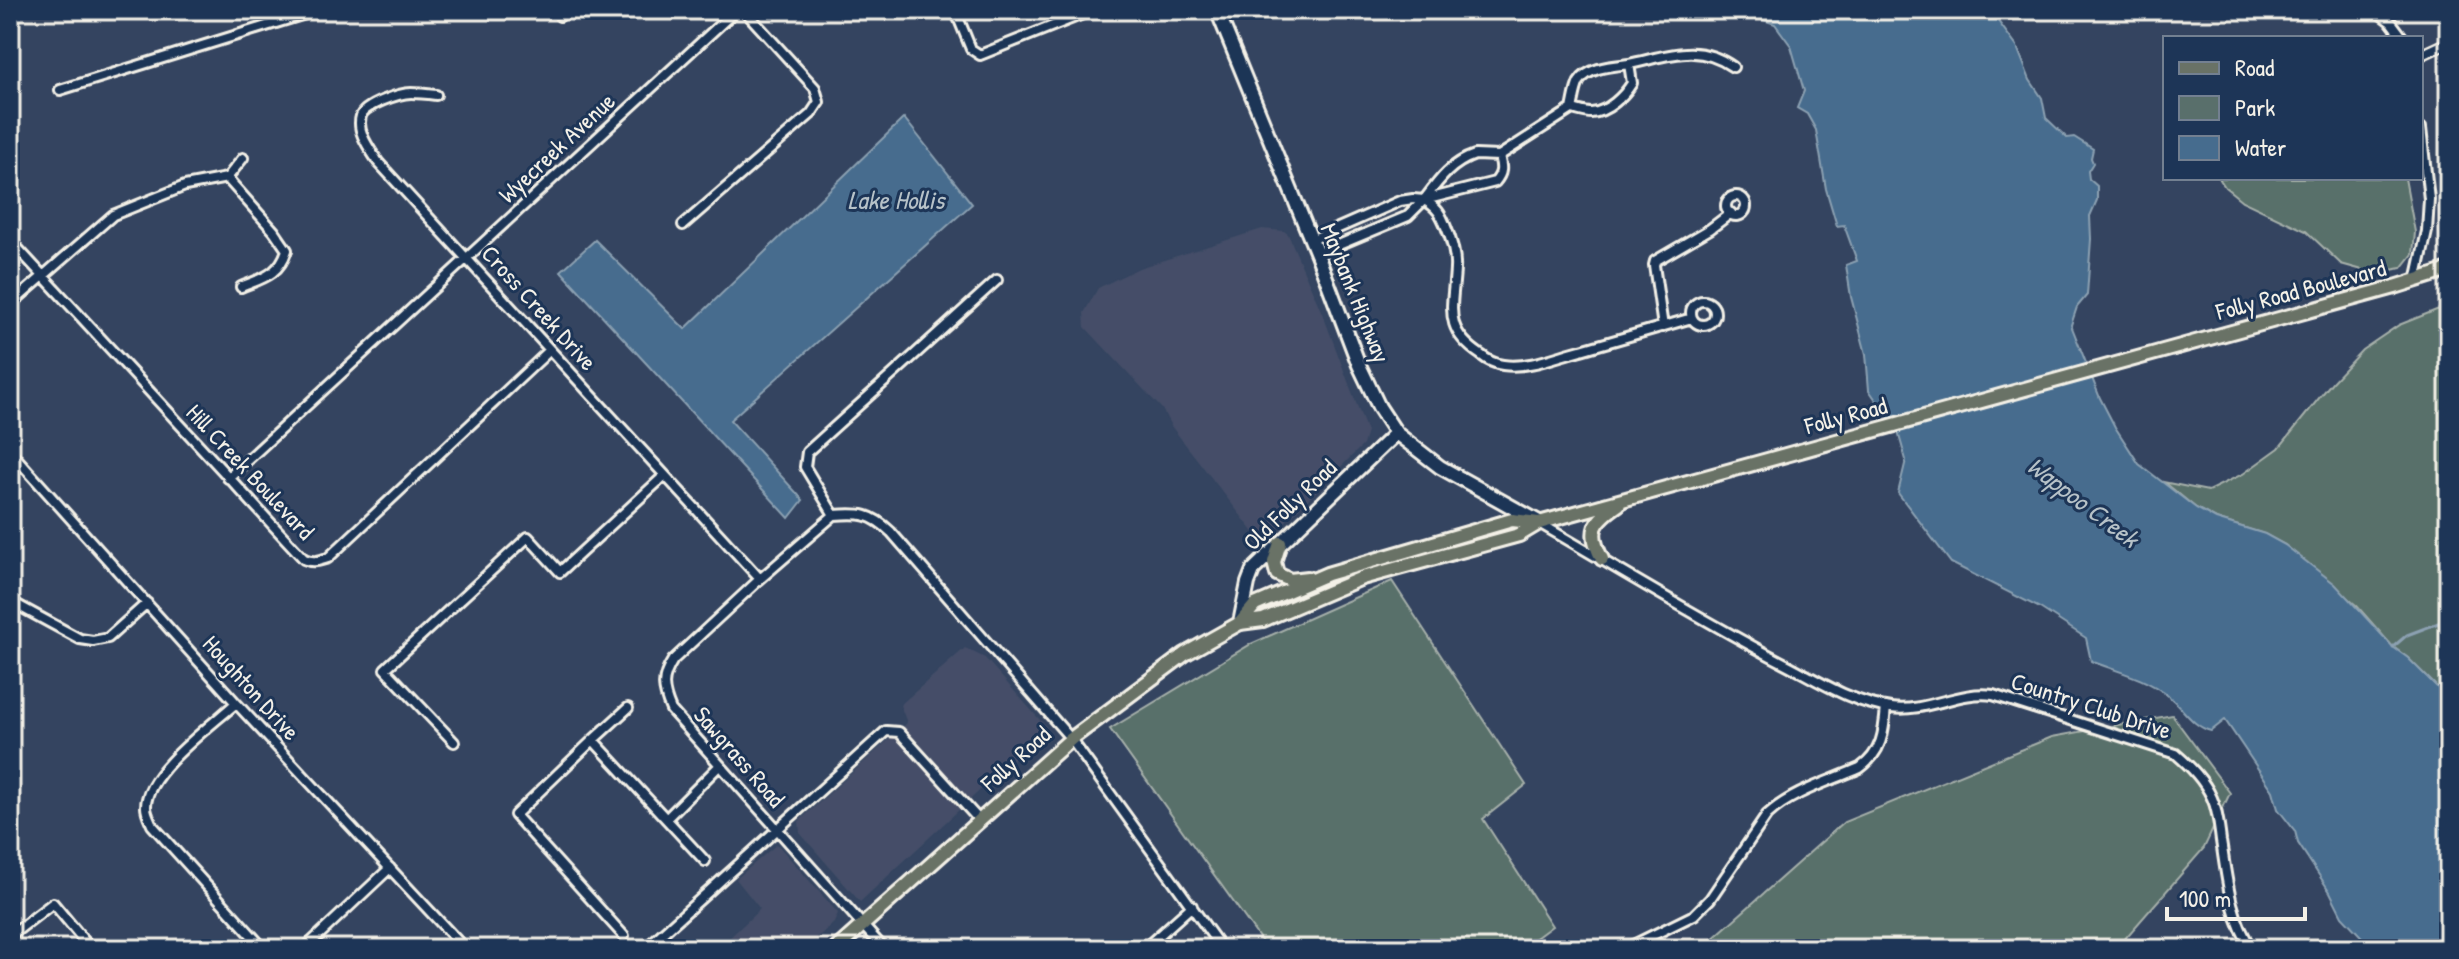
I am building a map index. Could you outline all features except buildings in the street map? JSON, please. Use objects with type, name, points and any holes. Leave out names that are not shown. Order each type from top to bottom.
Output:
[{"type":"main road","name":"Maybank Highway","points":[[1217,10],[1359,365],[1379,407],[1396,433],[1440,467],[1539,523]]},
{"type":"main road","name":"Folly Road Boulevard","points":[[2164,350],[2449,270]]},
{"type":"main road","name":"Folly Road","points":[[1240,623],[1263,620],[1362,578],[1519,535],[1539,523],[2164,350]]},
{"type":"main road","name":"Old Folly Road","points":[[1240,623],[1253,570],[1396,433]]},
{"type":"main road","points":[[1602,559],[1594,544],[1593,533],[1597,522],[1628,497]]},
{"type":"main road","name":"Folly Road","points":[[836,949],[1071,739],[1185,654],[1240,623],[1255,605],[1327,574],[1512,520],[1539,523]]},
{"type":"main road","points":[[1280,543],[1274,562],[1277,574],[1282,578],[1299,580],[1327,574]]},
{"type":"street","points":[[60,90],[318,10]]},
{"type":"street","name":"Wyecreek Avenue","points":[[228,478],[736,10]]},
{"type":"street","points":[[683,225],[811,114],[819,102],[815,88],[744,10]]},
{"type":"street","points":[[955,10],[971,49],[983,55],[1093,10]]},
{"type":"street","points":[[2375,10],[2391,22],[2402,36]]},
{"type":"street","points":[[2423,54],[2449,42]]},
{"type":"street","points":[[1317,254],[1408,216],[1445,172],[1461,160],[1475,155],[1499,156],[1572,109],[1579,83],[1600,68],[1696,51],[1718,56],[1733,67]]},
{"type":"street","points":[[1572,109],[1590,113],[1613,104],[1632,83],[1629,64]]},
{"type":"street","name":"Cross Creek Drive","points":[[436,95],[407,93],[367,107],[361,115],[361,125],[364,139],[378,162],[760,579]]},
{"type":"street","points":[[2416,281],[2427,231],[2429,199],[2423,146]]},
{"type":"street","points":[[1311,240],[1400,201],[1424,200],[1495,182],[1502,168],[1499,156]]},
{"type":"street","points":[[10,305],[113,215],[185,186],[227,178],[243,158]]},
{"type":"street","points":[[227,178],[287,250],[283,264],[241,287]]},
{"type":"street","points":[[1424,200],[1436,206],[1455,253],[1451,308],[1453,322],[1470,347],[1490,361],[1519,365],[1692,318]]},
{"type":"street","points":[[1663,327],[1655,261],[1731,213]]},
{"type":"street","name":"Hill Creek Boulevard","points":[[10,240],[304,559],[316,562],[328,558],[550,350]]},
{"type":"street","points":[[997,280],[807,452],[805,467],[834,515],[858,513],[869,516],[891,532],[1071,739],[1222,949]]},
{"type":"street","name":"Houghton Drive","points":[[10,451],[236,703],[465,949]]},
{"type":"street","points":[[454,742],[385,669],[528,537],[560,572],[664,476]]},
{"type":"street","name":"Sawgrass Road","points":[[834,515],[673,660],[664,674],[662,687],[671,710],[884,949]]},
{"type":"street","name":"Country Club Drive","points":[[1539,523],[1737,639],[1852,698],[1886,707],[1915,709],[1980,693],[1993,695],[2176,754],[2191,766],[2213,799],[2229,894],[2241,930],[2252,949]]},
{"type":"street","points":[[10,601],[80,639],[93,641],[108,638],[147,603]]},
{"type":"street","points":[[236,703],[162,769],[149,791],[146,807],[152,825],[264,949]]},
{"type":"street","points":[[1625,949],[1694,915],[1710,899],[1767,815],[1777,806],[1869,762],[1884,739],[1886,707]]},
{"type":"street","points":[[624,936],[515,815],[628,708]]},
{"type":"street","points":[[645,949],[886,731],[899,732],[980,821]]},
{"type":"street","points":[[593,740],[705,861]]},
{"type":"street","points":[[666,819],[720,765]]},
{"type":"street","points":[[304,949],[390,868]]},
{"type":"street","points":[[10,936],[53,903],[91,949]]},
{"type":"street","points":[[1144,949],[1192,906]]},
{"type":"shaded area","points":[[1262,229],[1288,234],[1325,320],[1367,432],[1363,445],[1263,544],[1171,426],[1162,409],[1085,327],[1084,313],[1098,288],[1139,268]]},
{"type":"shaded area","points":[[965,648],[985,658],[1047,728],[860,902],[800,833],[799,821],[907,723],[900,705]]},
{"type":"shaded area","points":[[777,844],[838,913],[834,923],[804,949],[727,949],[723,944],[760,909],[736,879]]},
{"type":"green space","points":[[2220,180],[2405,180],[2415,232],[2413,254],[2402,268],[2373,273],[2341,264],[2306,231],[2242,201]]},
{"type":"green space","points":[[2449,305],[2449,699],[2393,647],[2357,606],[2285,545],[2264,534],[2216,519],[2158,481],[2208,491],[2243,474],[2279,448],[2362,350],[2399,325]]},
{"type":"green space","points":[[1392,581],[1526,785],[1483,819],[1552,926],[1521,949],[1267,949],[1110,729],[1251,644]]},
{"type":"green space","points":[[2172,715],[2230,793],[2204,848],[2116,949],[1701,949],[1844,822],[2052,737]]},
{"type":"water","name":"Wappoo Creek","points":[[1735,10],[1995,10],[1998,21],[2017,47],[2030,80],[2042,98],[2046,118],[2067,138],[2074,137],[2093,149],[2093,163],[2088,171],[2089,179],[2097,186],[2097,200],[2090,216],[2087,295],[2077,307],[2071,325],[2100,398],[2139,464],[2196,508],[2216,519],[2265,534],[2285,545],[2335,584],[2393,647],[2449,699],[2449,949],[2373,949],[2342,916],[2298,843],[2295,831],[2278,809],[2273,791],[2225,720],[2211,731],[2204,729],[2159,689],[2091,661],[2086,638],[2040,608],[1951,563],[1898,493],[1906,460],[1898,432],[1869,390],[1866,354],[1846,265],[1857,261],[1844,225],[1837,226],[1826,189],[1816,130],[1807,114],[1797,108],[1804,91],[1791,46],[1775,24]]},
{"type":"water","name":"Lake Hollis","points":[[904,118],[972,204],[730,420],[803,500],[789,518],[561,271],[595,240],[685,329]]},
{"type":"waterway","points":[[2393,647],[2407,635],[2449,619]]}]
